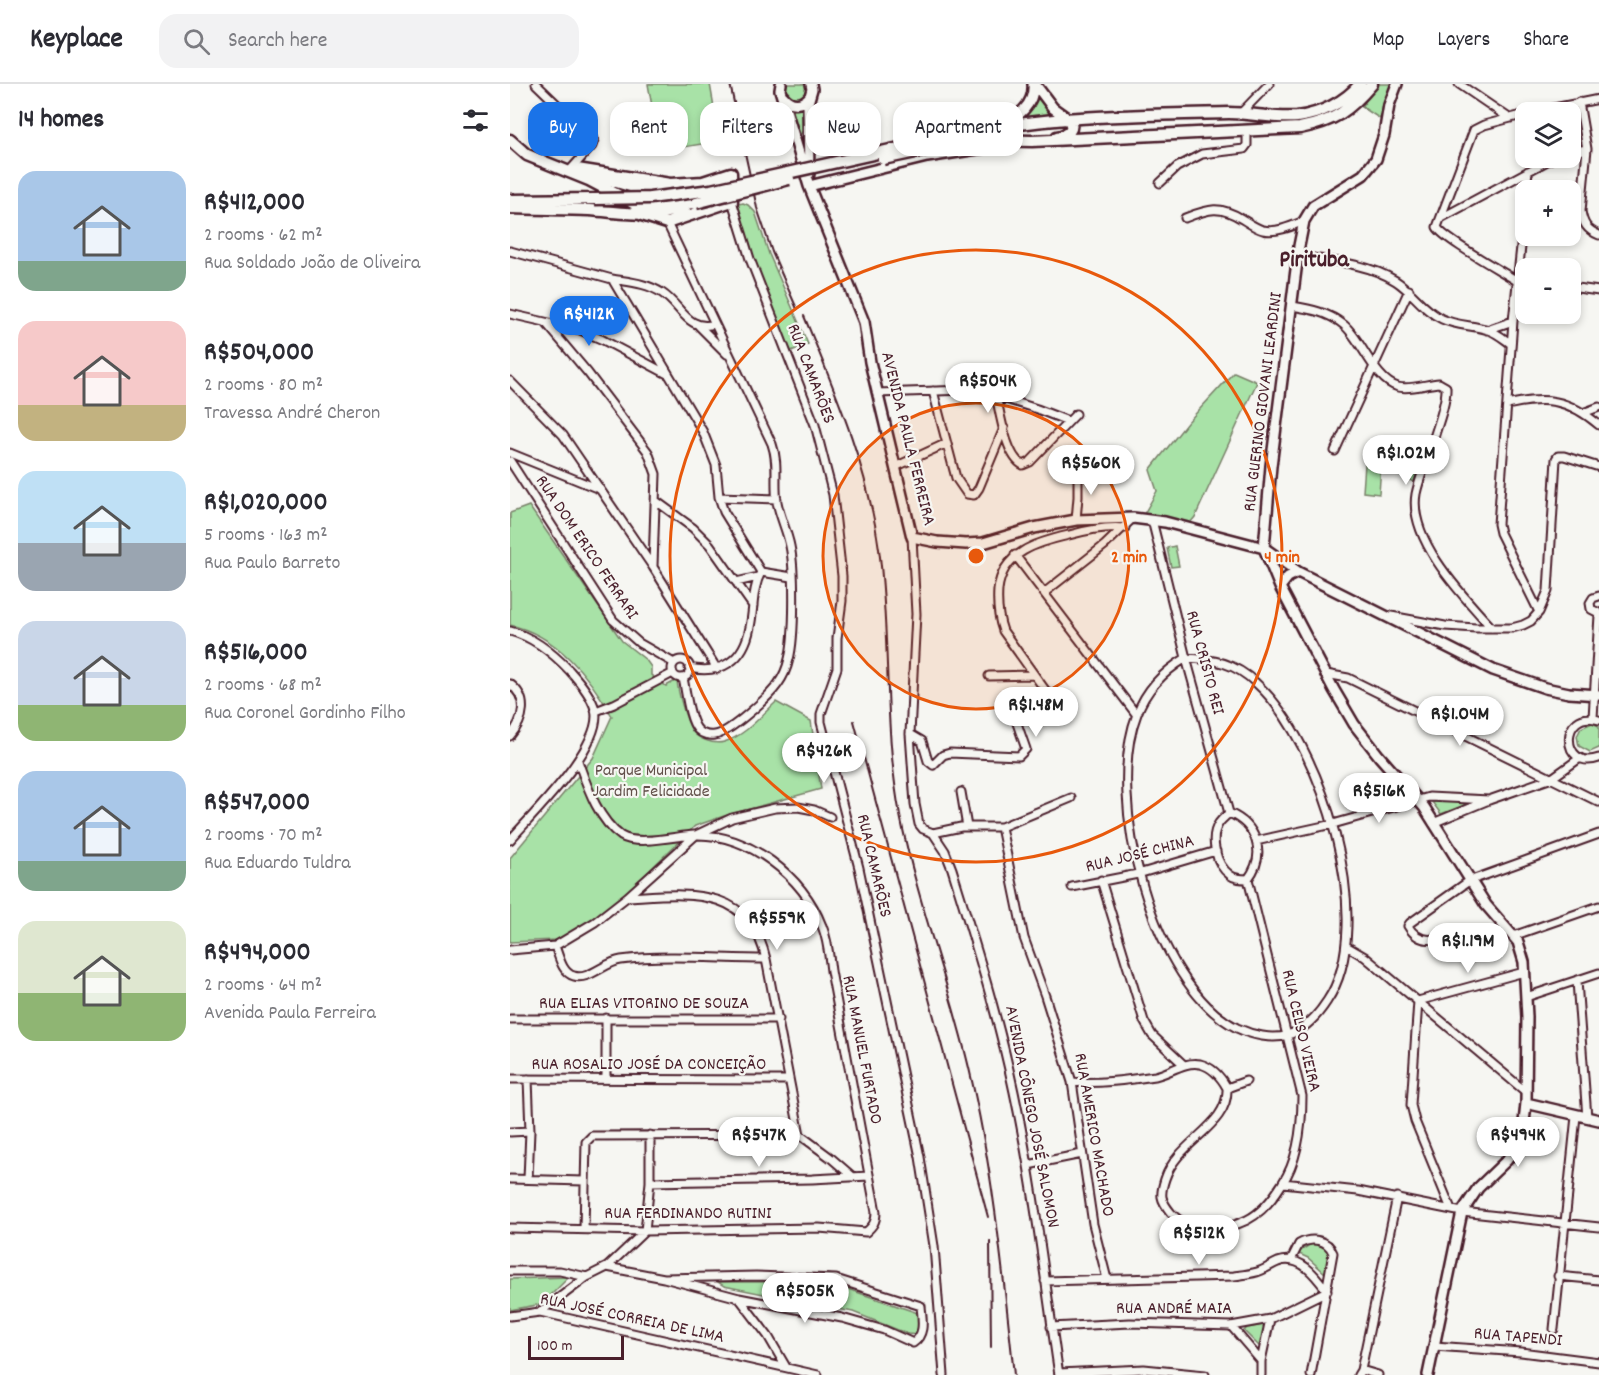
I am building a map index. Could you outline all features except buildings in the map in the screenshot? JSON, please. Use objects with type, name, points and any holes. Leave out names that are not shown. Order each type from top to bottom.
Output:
[{"type":"main road","points":[[1034,84],[1048,103],[1071,122],[1072,127],[1069,133],[1046,140]]},
{"type":"main road","points":[[1023,111],[1030,104],[1034,84]]},
{"type":"main road","points":[[1023,123],[1067,118],[1168,114],[1241,113],[1297,117],[1311,114],[1342,100],[1360,84]]},
{"type":"main road","points":[[813,88],[809,186],[927,157],[1032,141],[1300,128],[1329,121],[1349,110],[1372,84]]},
{"type":"main road","points":[[1304,221],[1313,206],[1371,168],[1380,149],[1389,105],[1397,84]]},
{"type":"main road","points":[[781,88],[787,101],[795,104],[804,102],[813,88]]},
{"type":"main road","name":"AVENIDA PAULA FERREIRA","points":[[781,88],[809,186],[864,322],[870,362],[912,537],[937,542],[983,543],[1045,525],[1076,520],[1133,518],[1164,522],[1264,548]]},
{"type":"main road","points":[[1146,135],[1172,129],[1173,122],[1168,114]]},
{"type":"main road","points":[[1111,136],[1110,130],[1116,124],[1145,121],[1153,116]]},
{"type":"main road","points":[[510,132],[532,150],[575,169],[617,183],[665,192],[687,202]]},
{"type":"main road","points":[[510,140],[535,158],[644,206],[687,202],[893,154]]},
{"type":"main road","points":[[1023,141],[1032,141]]},
{"type":"main road","points":[[667,223],[675,211],[687,202],[711,190],[893,152]]},
{"type":"main road","points":[[510,208],[604,211],[642,215],[667,223],[732,201],[731,173],[703,182],[670,184],[575,169]]},
{"type":"main road","points":[[510,200],[650,198],[687,202]]},
{"type":"main road","points":[[642,215],[675,211]]},
{"type":"main road","name":"RUA GUERINO GIOVANI LEARDINI","points":[[1264,548],[1271,466],[1304,221]]},
{"type":"main road","points":[[1264,548],[1281,588],[1354,724],[1418,800],[1469,881],[1520,946],[1526,997],[1526,1103],[1523,1133],[1507,1160],[1478,1188],[1462,1212],[1428,1375]]},
{"type":"main road","points":[[1264,548],[1298,572],[1494,670],[1545,688],[1596,695]]},
{"type":"main road","points":[[1270,562],[1281,568],[1298,572]]},
{"type":"main road","points":[[1281,588],[1288,577],[1298,572]]},
{"type":"main road","points":[[1526,1103],[1599,1120]]},
{"type":"street","points":[[536,84],[594,140],[575,169]]},
{"type":"street","points":[[1241,113],[1269,84]]},
{"type":"street","points":[[1459,84],[1509,118]]},
{"type":"street","points":[[1579,102],[1599,99]]},
{"type":"street","points":[[1581,114],[1587,149],[1582,221],[1588,230],[1599,235]]},
{"type":"street","points":[[1515,117],[1484,124],[1474,130],[1437,227],[1443,234],[1515,277]]},
{"type":"street","points":[[1160,183],[1177,167],[1202,154],[1244,149],[1247,145],[1247,132]]},
{"type":"street","points":[[1581,150],[1587,149]]},
{"type":"street","points":[[1441,218],[1534,168]]},
{"type":"street","points":[[1528,171],[1528,180]]},
{"type":"street","name":"RUA CAMARÕES","points":[[732,201],[750,259],[815,425],[833,495],[842,576],[842,601],[837,638],[837,668],[821,714],[821,722],[859,868],[920,1157],[934,1246],[944,1375]]},
{"type":"street","points":[[1185,218],[1205,210],[1217,209],[1228,211],[1264,230],[1275,230],[1304,221]]},
{"type":"street","points":[[667,223],[775,452],[777,499],[791,548],[792,631],[789,659],[781,679],[768,695],[726,731],[707,735],[698,730],[693,723],[683,678]]},
{"type":"street","points":[[510,251],[612,279],[646,285],[662,293],[731,358]]},
{"type":"street","points":[[1298,256],[1342,262],[1374,271],[1409,290],[1441,319],[1487,330],[1511,344]]},
{"type":"street","points":[[612,279],[703,432],[716,465],[719,497],[724,512],[759,575],[746,642],[731,662],[717,669],[689,668]]},
{"type":"street","points":[[1581,289],[1599,291]]},
{"type":"street","points":[[1335,451],[1409,290]]},
{"type":"street","points":[[1292,306],[1332,316],[1344,325],[1358,339],[1383,378],[1390,384],[1399,387],[1439,383],[1446,387],[1426,466],[1416,493],[1417,514],[1421,530],[1434,558],[1451,582],[1492,628]]},
{"type":"street","points":[[1515,311],[1498,524],[1500,533],[1539,612]]},
{"type":"street","points":[[510,314],[580,330],[670,376]]},
{"type":"street","points":[[1487,330],[1513,321]]},
{"type":"street","points":[[546,323],[588,373],[648,452],[656,474],[653,567]]},
{"type":"street","points":[[699,326],[715,324]]},
{"type":"street","points":[[510,381],[563,435],[653,567],[717,669]]},
{"type":"street","points":[[877,393],[966,390],[996,395],[1068,422]]},
{"type":"street","points":[[933,391],[945,444],[956,478],[964,492],[971,496],[979,488],[1004,428]]},
{"type":"street","points":[[996,395],[1014,459],[1018,463],[1027,465],[1076,414]]},
{"type":"street","points":[[1507,405],[1539,399],[1554,400],[1583,413],[1599,425]]},
{"type":"street","points":[[1583,413],[1599,407]]},
{"type":"street","points":[[895,467],[945,444]]},
{"type":"street","points":[[510,453],[599,489]]},
{"type":"street","points":[[1377,612],[1445,626],[1512,628],[1523,625],[1539,612],[1546,599],[1550,576],[1556,459],[1558,456],[1564,456],[1599,467]]},
{"type":"street","name":"RUA DOM ERICO FERRARI","points":[[510,461],[613,620],[639,643],[674,663]]},
{"type":"street","points":[[1076,520],[1078,473]]},
{"type":"street","points":[[719,497],[777,499]]},
{"type":"street","points":[[656,501],[693,528],[710,545],[753,606]]},
{"type":"street","points":[[1044,593],[1125,528],[1133,518]]},
{"type":"street","name":"RUA CRISTO REI","points":[[1152,520],[1186,658],[1229,813]]},
{"type":"street","points":[[1053,701],[1008,640],[999,619],[997,603],[999,580],[1005,567],[1015,555],[1041,542],[1090,530],[1125,528]]},
{"type":"street","points":[[912,537],[916,614],[910,734],[922,741],[928,761],[933,765],[943,755],[950,753],[1019,756],[1026,748],[1012,709]]},
{"type":"street","points":[[1015,555],[1136,714]]},
{"type":"street","points":[[736,582],[759,575],[792,577]]},
{"type":"street","points":[[1599,596],[1593,598],[1590,603],[1591,609],[1599,614],[1596,719],[1579,721],[1570,732],[1570,747],[1580,758],[1591,760],[1599,758]]},
{"type":"street","points":[[510,631],[533,639],[557,657],[578,681],[596,711],[592,737],[578,761],[510,840]]},
{"type":"street","points":[[1186,658],[1214,660],[1234,667],[1256,682],[1294,733],[1310,762],[1334,824],[1343,872],[1347,927],[1342,969],[1334,992],[1322,1010],[1309,1022],[1286,1036],[1260,1036],[1245,1032],[1211,1011],[1175,962],[1161,935],[1138,874],[1129,826],[1126,755],[1136,714],[1148,692],[1160,677],[1186,658]]},
{"type":"street","points":[[679,660],[684,661],[689,668],[688,675],[683,678],[678,678],[673,673],[674,663],[679,660]]},
{"type":"street","points":[[596,711],[673,673]]},
{"type":"street","points":[[1326,674],[1348,678],[1599,802]]},
{"type":"street","points":[[989,676],[1034,675]]},
{"type":"street","points":[[510,684],[521,695],[523,713],[510,736]]},
{"type":"street","name":"AVENIDA CÔNEGO JOSÉ SALOMON","points":[[910,734],[915,804],[919,824],[923,830],[933,833],[945,851],[996,1012],[1028,1165],[1059,1374]]},
{"type":"street","points":[[1433,823],[1552,778],[1580,758]]},
{"type":"street","points":[[578,761],[593,802],[622,836],[635,839],[696,835]]},
{"type":"street","points":[[961,792],[967,827]]},
{"type":"street","points":[[1256,841],[1334,824],[1429,797],[1489,800]]},
{"type":"street","points":[[933,833],[967,827],[1001,826],[1071,798]]},
{"type":"street","points":[[511,950],[555,946],[595,922],[627,897],[696,835],[732,818],[775,808],[798,807],[814,810],[830,817]]},
{"type":"street","points":[[1229,813],[1242,818],[1250,826],[1256,841],[1258,859],[1255,870],[1248,879],[1239,879],[1230,875],[1222,866],[1216,851],[1215,833],[1219,823],[1229,813]]},
{"type":"street","name":"RUA AMERICO MACHADO","points":[[1001,826],[1024,938],[1072,1082],[1093,1224],[1107,1279]]},
{"type":"street","points":[[1434,939],[1426,940],[1415,934],[1408,926],[1410,922],[1469,881],[1599,834]]},
{"type":"street","name":"RUA MANUEL FURTADO","points":[[696,835],[721,838],[736,843],[758,852],[782,869],[804,892],[822,925],[828,946],[876,1212],[873,1226],[866,1233]]},
{"type":"street","name":"RUA JOSÉ CHINA","points":[[1072,887],[1138,874],[1216,851]]},
{"type":"street","name":"RUA CELSO VIEIRA","points":[[1227,1088],[1227,1103],[1222,1113],[1186,1146],[1166,1174],[1162,1197],[1166,1207],[1178,1220],[1188,1226],[1207,1229],[1229,1227],[1249,1219],[1265,1206],[1283,1183],[1299,1139],[1302,1095],[1248,879]]},
{"type":"street","points":[[1101,880],[1144,1021],[1152,1035],[1184,1065]]},
{"type":"street","points":[[627,897],[688,894],[709,897],[725,903],[752,924],[762,941],[800,1135]]},
{"type":"street","points":[[1513,936],[1599,906]]},
{"type":"street","points":[[555,946],[564,970],[577,977],[585,977],[606,964],[619,960],[766,959]]},
{"type":"street","points":[[1346,946],[1365,957],[1526,1092]]},
{"type":"street","points":[[1418,1001],[1524,972]]},
{"type":"street","points":[[1526,997],[1599,973]]},
{"type":"street","points":[[1577,981],[1587,1118]]},
{"type":"street","points":[[1418,1001],[1411,1106],[1451,1209]]},
{"type":"street","points":[[606,1018],[606,1079]]},
{"type":"street","name":"RUA ELIAS VITORINO DE SOUZA","points":[[510,1019],[779,1019]]},
{"type":"street","points":[[1072,1082],[1101,1082],[1158,1075],[1184,1065],[1198,1064],[1216,1073],[1227,1088],[1246,1081]]},
{"type":"street","points":[[528,1079],[530,1131],[528,1179]]},
{"type":"street","name":"RUA ROSALIO JOSÉ DA CONCEIÇÃO","points":[[510,1080],[789,1080]]},
{"type":"street","points":[[1554,1329],[1576,1116]]},
{"type":"street","points":[[510,1132],[530,1131]]},
{"type":"street","points":[[584,1229],[586,1142],[588,1138],[595,1135],[800,1135],[853,1178]]},
{"type":"street","points":[[540,1312],[587,1277],[607,1267],[645,1231],[650,1182],[650,1135]]},
{"type":"street","points":[[1028,1165],[1082,1154]]},
{"type":"street","points":[[650,1182],[869,1176]]},
{"type":"street","points":[[510,1179],[584,1181]]},
{"type":"street","points":[[1283,1183],[1397,1197],[1462,1212],[1599,1227]]},
{"type":"street","points":[[1378,1375],[1359,1373],[1397,1197]]},
{"type":"street","name":"RUA FERDINANDO RUTINI","points":[[510,1228],[645,1231],[819,1227],[866,1233]]},
{"type":"street","points":[[1291,1260],[1303,1241],[1318,1240],[1330,1246],[1334,1253],[1311,1375]]},
{"type":"street","points":[[1045,1281],[1234,1276],[1258,1272],[1278,1262],[1291,1260],[1309,1270],[1327,1291]]},
{"type":"street","points":[[607,1267],[664,1278],[739,1298],[842,1318],[884,1330],[913,1343],[919,1338],[923,1327],[921,1306],[836,1279],[756,1276],[664,1278]]},
{"type":"street","points":[[510,1271],[560,1271],[587,1277]]},
{"type":"street","points":[[1558,1276],[1599,1280]]},
{"type":"street","name":"RUA ANDRÉ MAIA","points":[[1051,1327],[1130,1323],[1232,1326],[1270,1319],[1327,1291]]},
{"type":"street","points":[[739,1298],[772,1342],[786,1367]]},
{"type":"street","name":"RUA JOSÉ CORREIA DE LIMA","points":[[510,1316],[540,1312],[816,1375]]},
{"type":"street","points":[[1261,1375],[1261,1361],[1270,1319]]},
{"type":"street","points":[[1232,1326],[1261,1361]]},
{"type":"street","name":"RUA TAPENDI","points":[[1434,1346],[1521,1352],[1599,1362]]},
{"type":"street","points":[[1059,1374],[1113,1373],[1144,1369],[1205,1375]]},
{"type":"green space","points":[[648,84],[710,84],[713,102],[700,102],[700,144],[688,146],[688,102],[651,102]]},
{"type":"green space","points":[[785,84],[809,84],[809,89],[803,99],[793,100],[785,93]]},
{"type":"green space","points":[[1376,84],[1395,84],[1382,120],[1362,107]]},
{"type":"green space","points":[[1036,92],[1061,117],[1023,119],[1023,112]]},
{"type":"green space","points":[[794,103],[806,104],[805,126],[798,139],[794,126]]},
{"type":"green space","points":[[743,203],[755,212],[769,254],[808,344],[789,352],[734,205]]},
{"type":"green space","points":[[1234,372],[1257,382],[1195,517],[1190,523],[1144,514],[1157,491],[1150,470],[1187,423]]},
{"type":"green space","points":[[1409,459],[1421,460],[1414,482],[1408,478]]},
{"type":"green space","points":[[1365,464],[1381,465],[1379,494],[1363,492]]},
{"type":"green space","name":"Parque Municipal Jardim Felicidade","points":[[529,506],[622,641],[646,660],[651,667],[651,675],[666,686],[677,680],[684,712],[693,733],[715,743],[724,742],[746,730],[776,702],[811,721],[821,789],[695,826],[616,903],[580,927],[556,940],[510,942],[510,858],[593,758],[612,716],[593,686],[570,659],[543,638],[510,625],[510,513]]},
{"type":"green space","points":[[1175,546],[1179,566],[1171,567],[1167,548]]},
{"type":"green space","points":[[1592,723],[1599,726],[1599,748],[1590,752],[1579,746],[1577,736],[1581,728]]},
{"type":"green space","points":[[1478,800],[1441,814],[1432,802]]},
{"type":"green space","points":[[1311,1244],[1322,1244],[1329,1251],[1325,1273],[1308,1258],[1297,1253]]},
{"type":"green space","points":[[569,1277],[542,1304],[510,1310],[510,1279]]},
{"type":"green space","points":[[718,1282],[833,1284],[915,1312],[919,1315],[920,1327],[918,1335],[908,1334],[853,1312],[724,1286]]},
{"type":"green space","points":[[1265,1326],[1261,1348],[1244,1331],[1247,1328]]},
{"type":"railway","points":[[730,84],[757,208],[772,252],[797,309]]},
{"type":"railway","points":[[804,316],[849,430],[874,519],[883,582],[891,749],[900,815],[915,879],[961,1036],[985,1144],[1014,1375]]},
{"type":"railway","points":[[854,721],[988,1217]]},
{"type":"railway","points":[[990,1241],[991,1347]]},
{"type":"district","name":"Pirituba","points":[[1314,261]]}]
